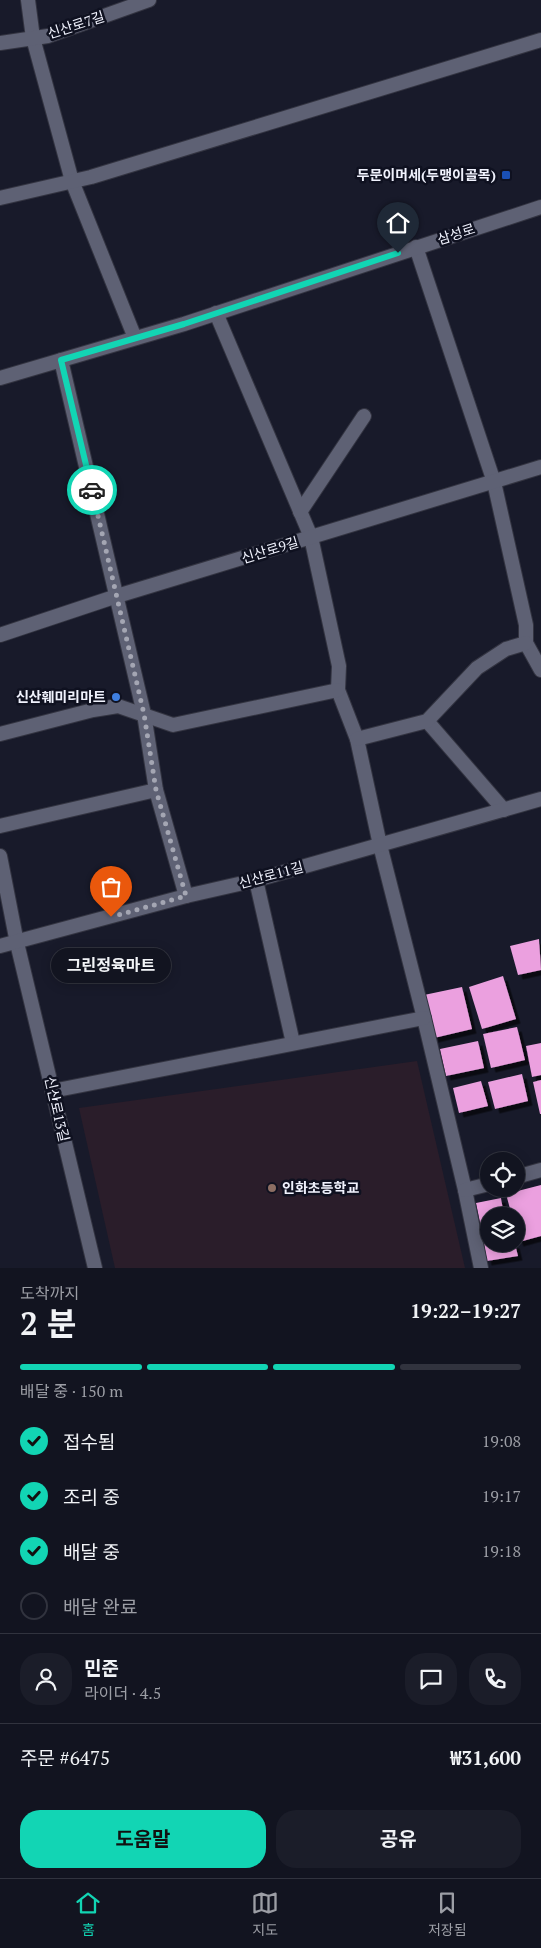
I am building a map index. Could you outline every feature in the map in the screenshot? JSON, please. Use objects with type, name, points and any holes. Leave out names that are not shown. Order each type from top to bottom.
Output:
[{"type":"street","points":[[28,0],[33,38],[72,181],[135,338]]},
{"type":"street","name":"신산로7길","points":[[0,44],[48,36],[149,0]]},
{"type":"street","points":[[0,198],[72,181],[541,40]]},
{"type":"street","name":"삼성로","points":[[0,378],[216,313],[541,207]]},
{"type":"street","points":[[416,247],[494,482],[526,625],[526,643],[541,670]]},
{"type":"street","points":[[216,313],[311,537],[339,666],[338,690],[357,739],[380,845],[466,1190],[481,1268]]},
{"type":"street","points":[[61,360],[118,596],[144,714],[156,790],[186,896]]},
{"type":"street","points":[[300,512],[364,416]]},
{"type":"street","name":"신산로9길","points":[[0,635],[118,596],[541,467]]},
{"type":"street","points":[[357,739],[427,722],[477,668],[506,649],[526,643]]},
{"type":"street","points":[[0,734],[93,710],[118,706],[173,725],[338,690]]},
{"type":"street","points":[[427,722],[504,810]]},
{"type":"street","points":[[0,826],[156,790]]},
{"type":"street","name":"신산로11길","points":[[0,946],[186,896],[256,880],[541,799]]},
{"type":"street","name":"신산로13길","points":[[0,856],[17,942],[91,1267]]},
{"type":"street","points":[[256,880],[293,1043]]},
{"type":"street","points":[[52,1090],[424,1018]]},
{"type":"street","points":[[525,1174],[541,1170]]},
{"type":"street","points":[[466,1190],[480,1186]]},
{"type":"shaded area","name":"인화초등학교","points":[[417,1061],[465,1268],[115,1268],[79,1108]]},
{"type":"building","points":[[539,939],[541,970],[518,975],[510,946]]},
{"type":"building","points":[[503,976],[516,1019],[482,1029],[469,987]]},
{"type":"building","points":[[462,987],[472,1029],[434,1038],[424,995]]},
{"type":"building","points":[[517,1027],[525,1060],[491,1068],[483,1034]]},
{"type":"building","points":[[478,1041],[484,1068],[446,1076],[440,1049]]},
{"type":"building","points":[[541,1043],[541,1075],[532,1077],[526,1046]]},
{"type":"building","points":[[522,1074],[528,1101],[495,1109],[488,1082]]},
{"type":"building","points":[[541,1080],[541,1114],[540,1114],[533,1082]]},
{"type":"building","points":[[481,1081],[488,1106],[459,1113],[453,1088]]},
{"type":"building","points":[[541,1185],[541,1236],[525,1240],[525,1207],[510,1207],[507,1197],[525,1197],[525,1189]]},
{"type":"building","points":[[501,1198],[502,1207],[480,1207],[480,1222],[476,1203]]},
{"type":"building","points":[[485,1252],[517,1252],[518,1256],[487,1261]]},
{"type":"way so far","points":[[92,490],[144,714],[156,790],[186,896],[111,917]]},
{"type":"place","name":"두문이머세(두맹이골목)","points":[[506,175]]},
{"type":"place","name":"신산훼미리마트","points":[[116,697]]},
{"type":"place","name":"그린정육마트","points":[[111,917]]},
{"type":"place","name":"인화초등학교","points":[[272,1188]]},
{"type":"route","points":[[92,490],[61,360],[184,324],[398,253]]}]
